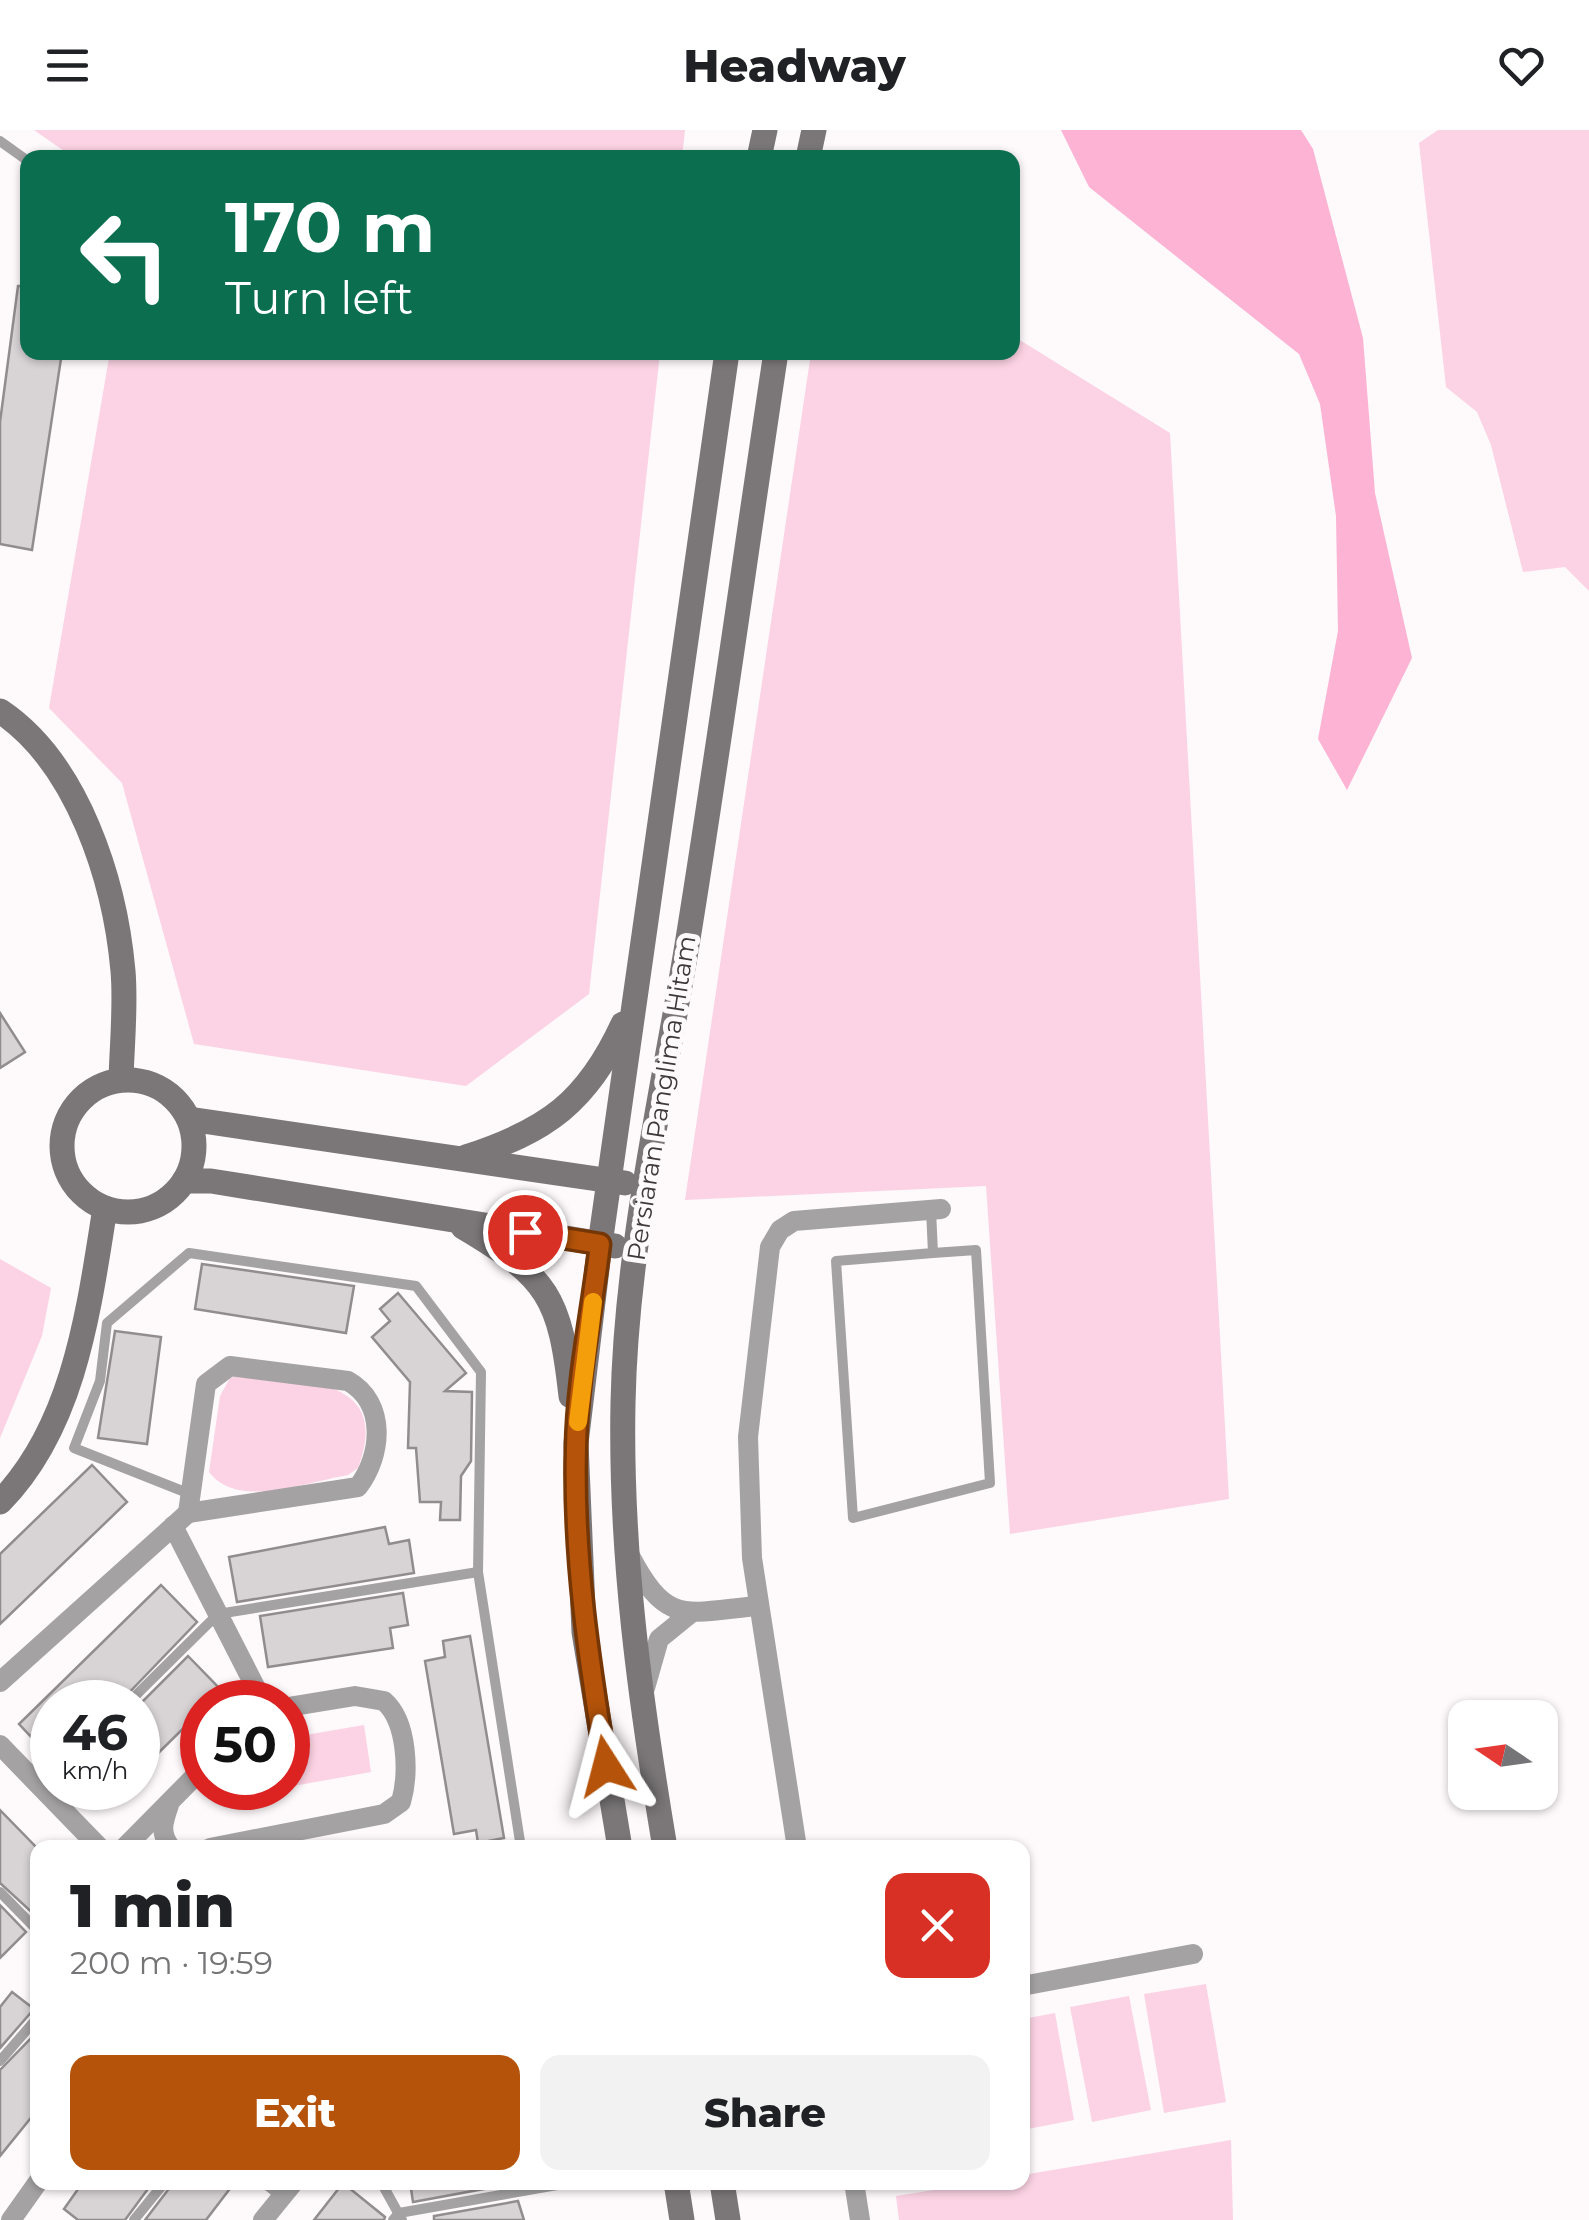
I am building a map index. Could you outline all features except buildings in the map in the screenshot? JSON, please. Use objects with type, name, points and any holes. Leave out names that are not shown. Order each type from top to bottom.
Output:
[{"type":"main road","name":"Persiaran Panglima Hitam","points":[[619,1840],[584,1632],[576,1443],[600,1244],[726,360]]},
{"type":"main road","name":"Persiaran Panglima Hitam","points":[[664,1840],[642,1709],[624,1546],[623,1400],[634,1249],[687,942],[775,360]]},
{"type":"main road","points":[[0,711],[49,759],[85,821],[123,971],[121,1079]]},
{"type":"main road","points":[[462,1158],[545,1124],[574,1103],[604,1064],[635,999]]},
{"type":"main road","points":[[121,1079],[161,1088],[188,1119],[192,1161],[184,1181],[169,1198],[149,1209],[127,1212],[104,1208],[85,1196],[70,1179],[63,1158],[63,1135],[70,1113],[83,1097],[121,1079]]},
{"type":"main road","points":[[188,1119],[645,1186]]},
{"type":"main road","points":[[184,1181],[211,1180],[634,1249]]},
{"type":"main road","points":[[0,1502],[42,1448],[76,1360],[104,1208]]},
{"type":"main road","points":[[450,1220],[517,1259],[550,1296],[564,1336],[576,1443]]},
{"type":"main road","points":[[677,2190],[682,2220]]},
{"type":"main road","points":[[723,2190],[728,2220]]},
{"type":"street","points":[[796,1840],[756,1606],[748,1437],[770,1247],[794,1220],[936,1210]]},
{"type":"street","points":[[0,1682],[184,1511],[358,1487],[373,1468],[377,1438],[373,1408],[362,1388],[348,1381],[230,1366],[206,1384],[184,1511],[218,1614],[251,1680]]},
{"type":"street","points":[[624,1546],[651,1596],[691,1613],[756,1606]]},
{"type":"street","points":[[642,1709],[659,1639],[691,1613]]},
{"type":"street","points":[[276,1840],[384,1814],[402,1802],[407,1783],[398,1720],[384,1701],[354,1696],[310,1703]]},
{"type":"street","points":[[0,1746],[92,1840]]},
{"type":"street","points":[[132,1840],[180,1792]]},
{"type":"street","points":[[165,1840],[162,1824],[170,1803]]},
{"type":"street","points":[[1030,1985],[1193,1954]]},
{"type":"street","points":[[9,2220],[32,2190]]},
{"type":"street","points":[[263,2220],[288,2190]]},
{"type":"street","points":[[855,2190],[860,2220]]},
{"type":"lane","points":[[933,1254],[936,1210]]},
{"type":"lane","points":[[976,1250],[990,1483],[853,1518],[836,1261],[933,1254],[976,1250]]},
{"type":"lane","points":[[184,1511],[74,1448],[100,1381],[107,1323],[189,1253],[416,1286],[481,1372],[478,1572],[520,1840]]},
{"type":"lane","points":[[152,1680],[218,1614],[478,1572]]},
{"type":"lane","points":[[0,1892],[30,1923]]},
{"type":"lane","points":[[0,2061],[30,2026]]},
{"type":"lane","points":[[134,2220],[158,2190]]},
{"type":"lane","points":[[384,2190],[398,2218],[535,2190]]},
{"type":"lane","points":[[0,2214],[9,2220]]},
{"type":"shaded area","points":[[34,130],[685,130],[683,150],[63,150]]},
{"type":"shaded area","points":[[1061,130],[1301,130],[1313,149],[1363,338],[1375,493],[1412,658],[1347,790],[1318,739],[1338,631],[1336,516],[1320,404],[1299,354],[1089,187]]},
{"type":"shaded area","points":[[1438,130],[1589,130],[1589,591],[1565,567],[1523,572],[1491,445],[1477,412],[1446,387],[1419,143]]},
{"type":"shaded area","points":[[1020,340],[1170,433],[1229,1499],[1010,1534],[986,1186],[685,1200],[810,360],[1020,360]]},
{"type":"shaded area","points":[[109,360],[659,360],[589,994],[466,1086],[194,1044],[122,783],[49,708]]},
{"type":"shaded area","points":[[0,1259],[51,1288],[42,1336],[0,1438]]},
{"type":"shaded area","points":[[244,1374],[316,1384],[337,1390],[353,1401],[363,1416],[365,1438],[358,1468],[348,1475],[274,1490],[237,1489],[222,1483],[209,1472],[220,1396],[230,1378]]},
{"type":"shaded area","points":[[364,1725],[371,1772],[310,1783],[310,1734]]},
{"type":"shaded area","points":[[1206,1984],[1226,2102],[1164,2113],[1144,1994]]},
{"type":"shaded area","points":[[1129,1996],[1151,2110],[1092,2122],[1070,2007]]},
{"type":"shaded area","points":[[1055,2013],[1074,2120],[1030,2129],[1030,2018]]},
{"type":"shaded area","points":[[1231,2140],[1233,2220],[899,2220],[896,2196],[934,2190],[1030,2190],[1030,2174]]},
{"type":"slow traffic","points":[[578,1422],[593,1302]]},
{"type":"route","points":[[525,1232],[600,1244],[576,1443],[575,1490],[584,1632],[606,1766]]}]
